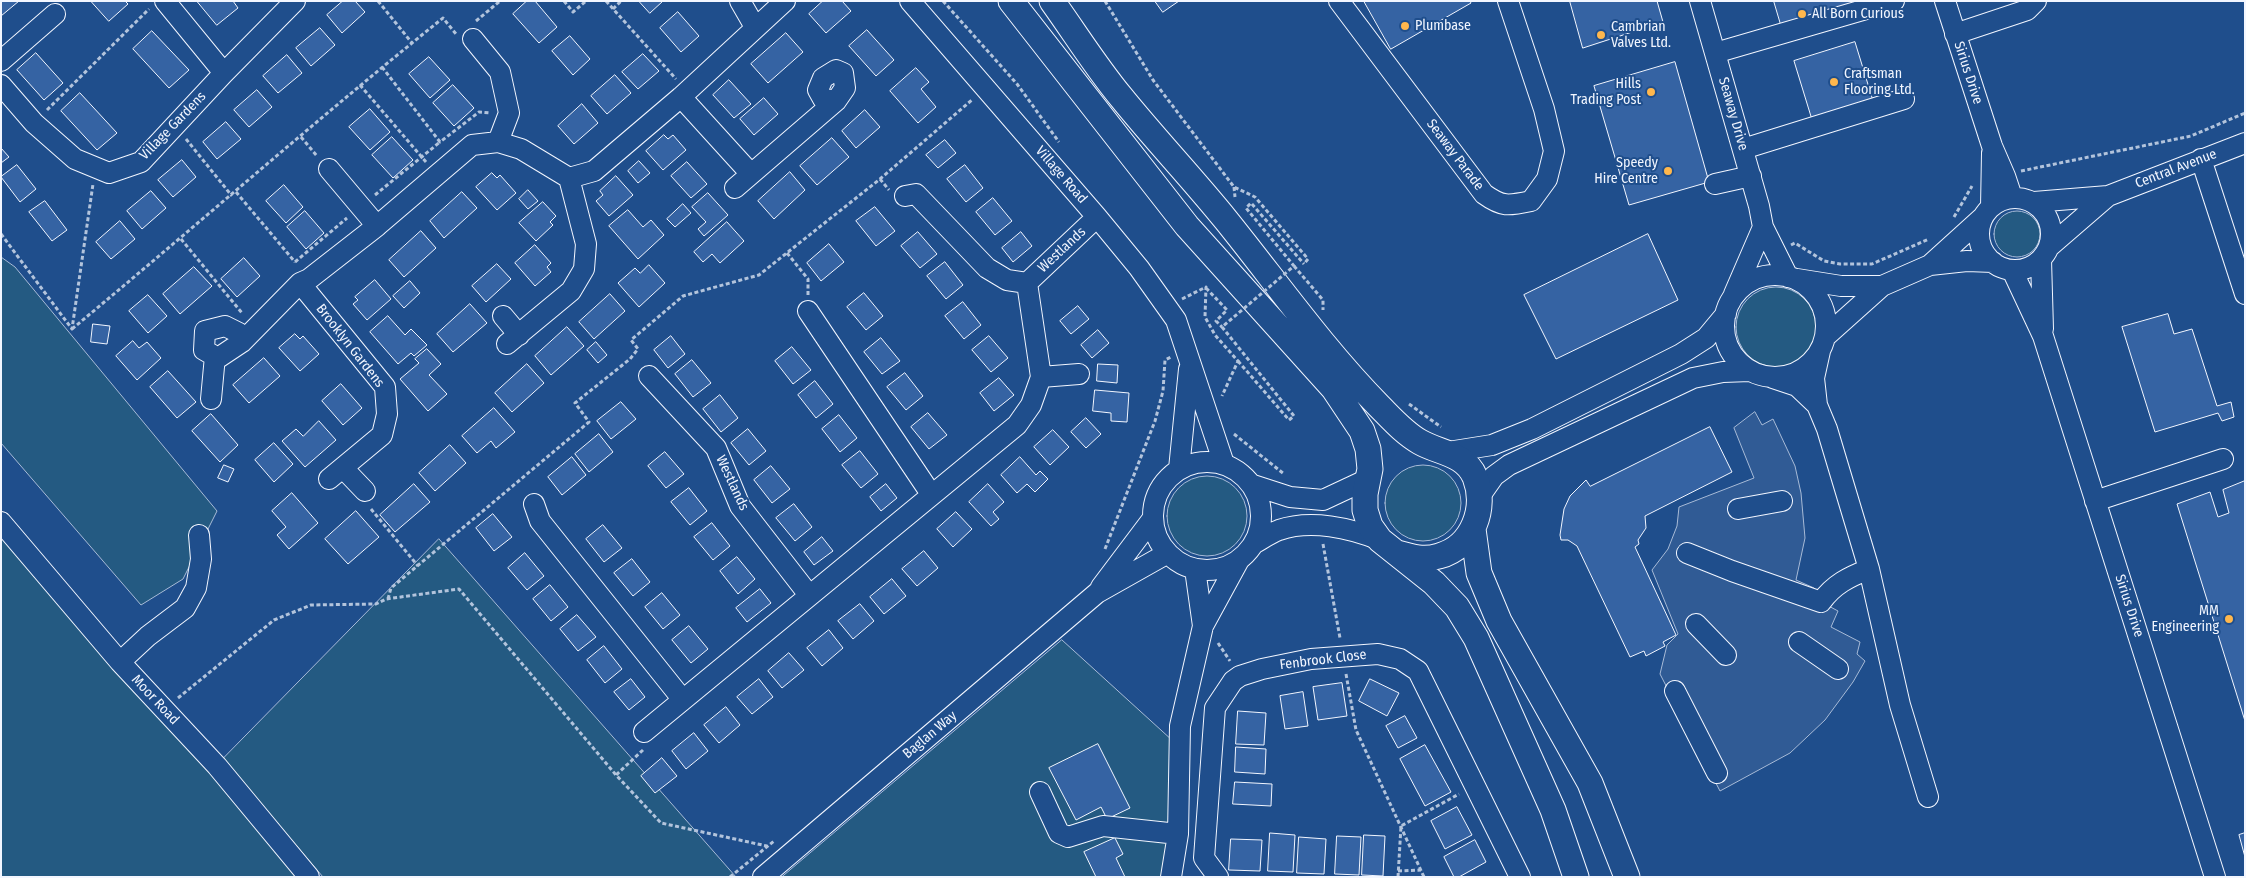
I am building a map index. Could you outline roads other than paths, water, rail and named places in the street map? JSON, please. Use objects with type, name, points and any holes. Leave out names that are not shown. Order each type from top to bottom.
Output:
[{"type":"main road","points":[[1011,1],[1187,226],[1334,389],[1362,431],[1368,450],[1370,478],[1365,494],[1365,510],[1370,526],[1388,546],[1434,583],[1457,607],[1476,638],[1553,810],[1576,877]]},
{"type":"main road","points":[[1052,1],[1120,96],[1215,207],[1359,386],[1400,427],[1420,442],[1446,441],[1474,476],[1480,496],[1479,513],[1473,529],[1459,546],[1440,556],[1418,559],[1388,546]]},
{"type":"main road","points":[[1473,529],[1479,573],[1499,621],[1590,783],[1627,877]]},
{"type":"street","name":"Village Gardens","points":[[1,85],[34,122],[75,159],[109,173],[141,162],[224,72],[295,1]]},
{"type":"street","points":[[740,1],[755,27]]},
{"type":"street","points":[[569,178],[594,171],[684,94],[785,1]]},
{"type":"street","name":"Village Road","points":[[910,1],[1097,217],[1139,268],[1176,320],[1224,464]]},
{"type":"street","name":"Seaway Parade","points":[[1339,1],[1484,194],[1499,204],[1513,205],[1530,202],[1547,179],[1554,151],[1544,108],[1508,1]]},
{"type":"street","name":"Seaway Drive","points":[[1700,1],[1751,176],[1763,227],[1790,277]]},
{"type":"street","points":[[1715,53],[1894,1]]},
{"type":"street","name":"Sirius Drive","points":[[1945,1],[1992,146],[1999,177],[2012,197]]},
{"type":"street","points":[[1955,34],[2028,10],[2036,1]]},
{"type":"street","points":[[158,5],[224,72]]},
{"type":"street","points":[[1,61],[55,14]]},
{"type":"street","points":[[473,39],[500,72],[508,114],[498,142]]},
{"type":"street","points":[[684,94],[751,174]]},
{"type":"street","points":[[1743,149],[1904,99]]},
{"type":"street","points":[[735,188],[836,101]]},
{"type":"street","points":[[249,335],[239,334],[225,326],[205,331],[204,350],[218,358],[228,353],[249,335],[305,281],[377,226],[472,145],[498,142],[521,149],[569,178],[586,244],[584,269],[571,291],[513,339],[503,316]]},
{"type":"street","name":"Central Avenue","points":[[2034,202],[2108,196],[2245,143]]},
{"type":"street","points":[[2201,159],[2245,294]]},
{"type":"street","points":[[329,170],[377,226]]},
{"type":"street","points":[[1715,184],[1751,176]]},
{"type":"street","name":"Sirius Drive","points":[[1987,212],[1999,177]]},
{"type":"street","name":"Westlands","points":[[905,196],[916,194],[987,268],[1007,280],[1027,283]]},
{"type":"street","name":"Central Avenue","points":[[2045,253],[2108,196]]},
{"type":"street","points":[[1480,496],[1494,476],[1509,465],[1693,378],[1723,372],[1788,376],[1806,367],[1822,344],[1882,286],[1930,265],[1967,261],[1993,262],[2012,270],[2027,267],[2045,253],[2052,234],[2049,220],[2043,210],[2034,202],[2024,198],[2012,197],[2001,200],[1930,265]]},
{"type":"street","points":[[1987,212],[1980,231],[1981,246],[1993,262]]},
{"type":"street","name":"Westlands","points":[[1027,283],[1097,217]]},
{"type":"street","points":[[1763,227],[1729,306],[1724,330],[1728,346],[1737,360],[1759,374],[1797,386],[1817,405]]},
{"type":"street","name":"Sirius Drive","points":[[2043,336],[2045,253]]},
{"type":"street","name":"Sirius Drive","points":[[2012,270],[2043,336],[2215,877]]},
{"type":"street","points":[[1446,441],[1492,445],[1549,421],[1681,354],[1706,338],[1748,284],[1767,276],[1790,277],[1841,286],[1882,286]]},
{"type":"street","points":[[1790,277],[1808,287],[1820,301],[1826,318],[1814,378],[1817,405],[1827,429],[1869,569],[1900,705],[1928,797]]},
{"type":"street","name":"Brooklyn Gardens","points":[[305,281],[385,387],[386,414],[382,435],[336,474],[364,492]]},
{"type":"street","name":"Westlands","points":[[1027,283],[1042,377]]},
{"type":"street","points":[[808,311],[932,494]]},
{"type":"street","points":[[211,399],[215,356]]},
{"type":"street","name":"Village Road","points":[[1179,469],[1187,357]]},
{"type":"street","points":[[644,732],[1017,425],[1031,405],[1042,377],[1079,374]]},
{"type":"street","name":"Westlands","points":[[649,376],[716,448],[740,506],[809,595]]},
{"type":"street","points":[[2095,501],[2224,459]]},
{"type":"street","points":[[1171,877],[1178,834],[1180,726],[1204,624],[1239,560],[1254,543],[1260,529],[1262,514],[1259,499],[1253,485],[1240,472],[1224,464],[1209,461],[1193,463],[1179,469],[1168,478],[1154,503],[1153,518],[1160,543],[1180,563],[1195,569],[1210,570],[1225,567],[1239,560]]},
{"type":"street","points":[[1253,485],[1290,497],[1323,500],[1370,478]]},
{"type":"street","points":[[1738,508],[1782,501]]},
{"type":"street","points":[[534,504],[540,521],[683,700]]},
{"type":"street","name":"Baglan Way","points":[[1097,592],[1153,518]]},
{"type":"street","name":"Moor Road","points":[[1,522],[120,662],[217,766],[309,877]]},
{"type":"street","points":[[1254,543],[1279,530],[1301,526],[1352,529],[1388,546]]},
{"type":"street","points":[[120,662],[148,636],[185,608],[196,588],[201,559],[199,535]]},
{"type":"street","name":"Baglan Way","points":[[764,877],[1097,592],[1168,553]]},
{"type":"street","points":[[1687,553],[1821,602],[1829,591],[1841,581],[1869,569]]},
{"type":"street","points":[[1195,569],[1204,624]]},
{"type":"street","points":[[1696,624],[1726,656]]},
{"type":"street","points":[[1799,642],[1838,668]]},
{"type":"street","name":"Fenbrook Close","points":[[1218,877],[1204,858],[1215,708],[1234,681],[1240,676],[1262,669],[1311,659],[1378,654],[1400,659],[1418,671],[1520,877]]},
{"type":"street","points":[[1675,690],[1717,773]]},
{"type":"street","points":[[1040,792],[1059,833],[1068,837],[1103,826],[1178,834]]},
{"type":"place","name":"All Born Curious","points":[[1802,14]]},
{"type":"place","name":"Plumbase","points":[[1405,26]]},
{"type":"place","name":"Cambrian Valves Ltd.","points":[[1601,35]]},
{"type":"place","name":"Craftsman Flooring Ltd.","points":[[1834,82]]},
{"type":"place","name":"Hills Trading Post","points":[[1651,92]]},
{"type":"place","name":"Speedy Hire Centre","points":[[1668,171]]},
{"type":"place","name":"MM Engineering","points":[[2229,619]]}]
